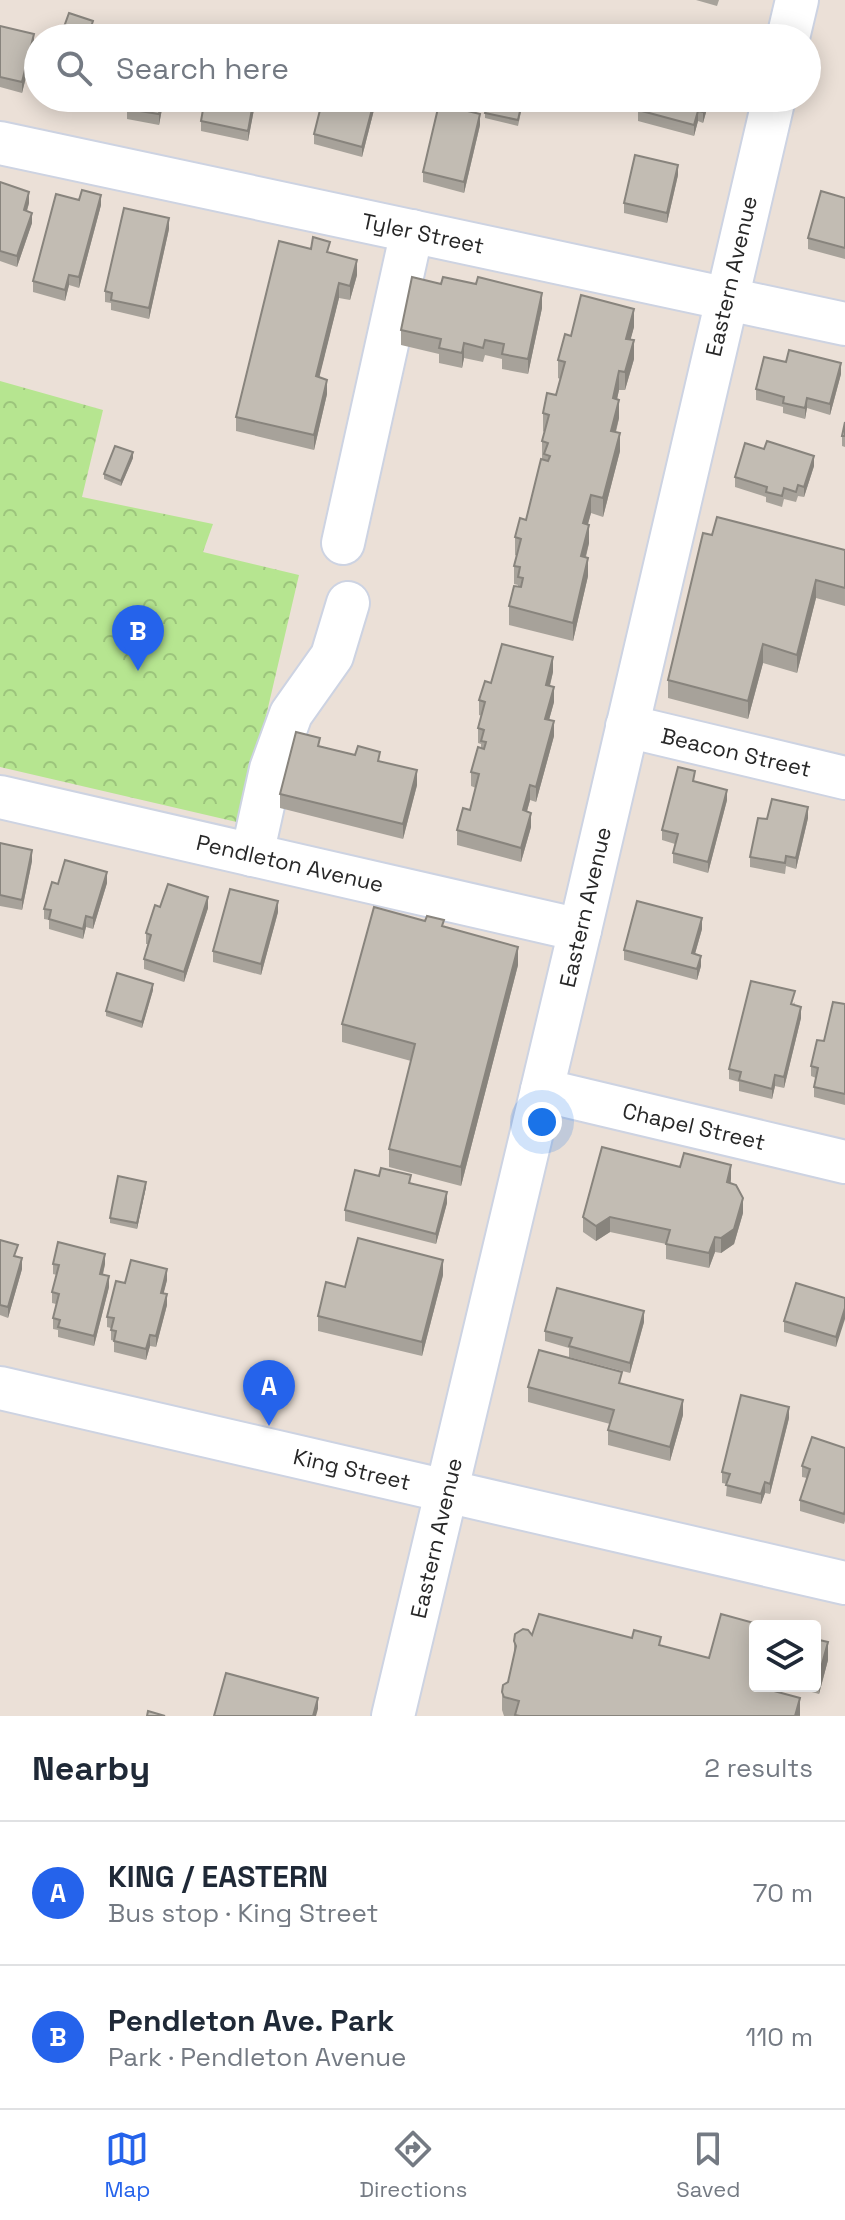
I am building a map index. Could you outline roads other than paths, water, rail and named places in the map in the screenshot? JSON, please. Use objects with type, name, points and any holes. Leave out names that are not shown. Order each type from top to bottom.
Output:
[{"type":"street","points":[[791,24],[797,0]]},
{"type":"street","name":"Eastern Avenue","points":[[393,1716],[771,112]]},
{"type":"street","name":"Tyler Street","points":[[0,143],[845,324]]},
{"type":"street","points":[[343,543],[412,231]]},
{"type":"street","points":[[252,855],[271,769],[291,714],[332,656],[348,603]]},
{"type":"street","name":"Beacon Street","points":[[627,726],[845,778]]},
{"type":"street","name":"Pendleton Avenue","points":[[0,797],[580,930]]},
{"type":"street","name":"Chapel Street","points":[[542,1090],[845,1162]]},
{"type":"street","name":"King Street","points":[[0,1388],[845,1583]]},
{"type":"place","name":"Pendleton Ave. Park","points":[[138,671]]},
{"type":"place","name":"KING / EASTERN","points":[[269,1426]]}]
